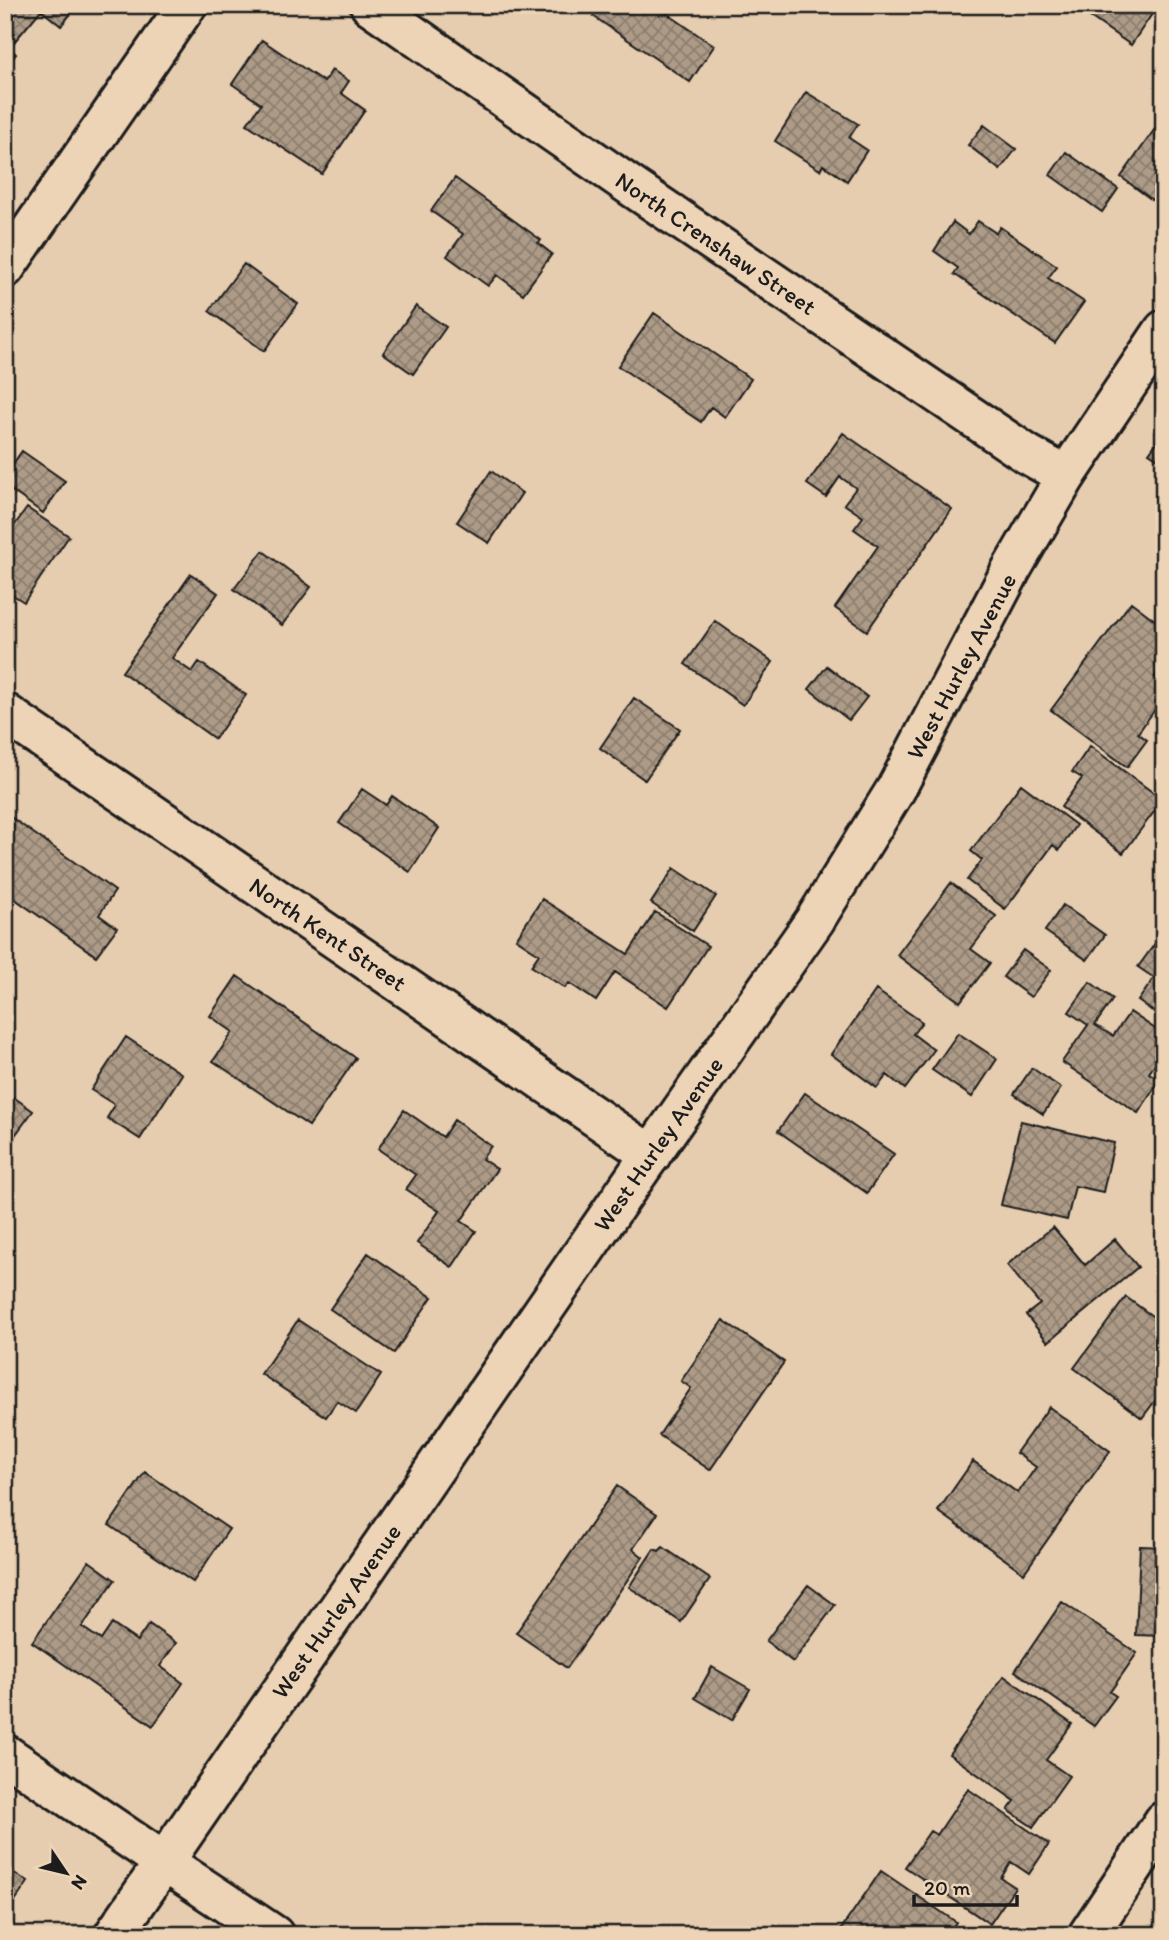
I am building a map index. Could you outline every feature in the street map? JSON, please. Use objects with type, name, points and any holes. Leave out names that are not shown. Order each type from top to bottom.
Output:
[{"type":"street","points":[[5,268],[187,5]]},
{"type":"street","name":"North Crenshaw Street","points":[[370,5],[635,189],[1027,454],[1066,476]]},
{"type":"street","name":"West Hurley Avenue","points":[[114,1935],[815,920],[897,789],[1011,570],[1066,476],[1164,330]]},
{"type":"street","name":"North Kent Street","points":[[5,713],[651,1155]]},
{"type":"street","points":[[5,1754],[274,1935]]},
{"type":"street","points":[[1088,1935],[1164,1821]]},
{"type":"building","points":[[5,5],[78,5],[61,26],[41,10],[9,48],[16,54],[5,67]]},
{"type":"building","points":[[600,5],[669,5],[665,12],[714,46],[690,82],[593,16]]},
{"type":"building","points":[[1084,5],[1158,5],[1131,45],[1080,10]]},
{"type":"building","points":[[262,40],[324,82],[332,70],[349,81],[341,93],[365,110],[322,174],[247,124],[261,104],[232,84]]},
{"type":"building","points":[[806,92],[858,124],[849,138],[867,150],[847,181],[823,165],[820,170],[775,141]]},
{"type":"building","points":[[1164,116],[1164,190],[1155,202],[1121,177]]},
{"type":"building","points":[[984,125],[1016,149],[1000,170],[968,145]]},
{"type":"building","points":[[1066,152],[1118,189],[1102,212],[1050,175]]},
{"type":"building","points":[[455,178],[541,240],[538,243],[552,254],[523,294],[497,275],[488,286],[447,256],[463,234],[431,211]]},
{"type":"building","points":[[978,221],[996,233],[1000,227],[1057,266],[1048,278],[1084,302],[1055,343],[954,274],[958,268],[934,251],[953,222],[969,234]]},
{"type":"building","points":[[244,264],[298,304],[264,351],[209,311]]},
{"type":"building","points":[[416,306],[446,327],[413,374],[383,353]]},
{"type":"building","points":[[654,313],[751,379],[725,417],[711,407],[701,422],[618,366]]},
{"type":"building","points":[[1164,432],[1164,463],[1149,453]]},
{"type":"building","points":[[843,433],[952,509],[867,631],[835,608],[878,546],[854,529],[863,517],[844,504],[856,488],[840,477],[826,497],[807,484]]},
{"type":"building","points":[[22,451],[65,481],[43,513],[5,486],[5,475]]},
{"type":"building","points":[[491,471],[522,493],[489,543],[457,522]]},
{"type":"building","points":[[27,508],[69,536],[24,602],[5,590],[5,538]]},
{"type":"building","points":[[263,551],[311,587],[282,625],[234,589]]},
{"type":"building","points":[[191,574],[218,593],[172,658],[192,672],[199,662],[246,695],[215,739],[122,672]]},
{"type":"building","points":[[1131,602],[1164,627],[1164,665],[1155,677],[1164,683],[1164,697],[1138,733],[1147,740],[1127,767],[1051,710]]},
{"type":"building","points":[[715,621],[773,662],[743,705],[685,664]]},
{"type":"building","points":[[827,666],[867,697],[849,720],[809,689]]},
{"type":"building","points":[[634,698],[680,729],[645,780],[600,748]]},
{"type":"building","points":[[1090,746],[1163,800],[1123,853],[1061,807],[1082,778],[1072,772]]},
{"type":"building","points":[[1021,784],[1076,825],[1059,850],[1053,845],[1005,909],[967,880],[982,860],[971,851]]},
{"type":"building","points":[[362,789],[386,805],[392,796],[439,828],[410,872],[339,823]]},
{"type":"building","points":[[5,813],[115,891],[99,915],[117,928],[96,956],[5,892]]},
{"type":"building","points":[[674,868],[716,896],[693,931],[651,903]]},
{"type":"building","points":[[951,883],[996,916],[971,949],[990,963],[960,1002],[897,955]]},
{"type":"building","points":[[542,899],[628,954],[655,912],[708,946],[668,1007],[615,972],[596,1001],[569,983],[565,988],[531,966],[539,954],[516,939]]},
{"type":"building","points":[[1063,905],[1105,935],[1087,960],[1045,931]]},
{"type":"building","points":[[1164,931],[1164,1019],[1138,1001],[1154,978],[1138,967]]},
{"type":"building","points":[[1023,950],[1051,970],[1031,997],[1003,977]]},
{"type":"building","points":[[237,976],[356,1058],[309,1126],[213,1061],[233,1032],[210,1016]]},
{"type":"building","points":[[1090,982],[1113,999],[1095,1025],[1113,1036],[1130,1012],[1164,1035],[1164,1051],[1149,1073],[1160,1080],[1138,1113],[1062,1062],[1088,1025],[1069,1012]]},
{"type":"building","points":[[876,990],[922,1022],[913,1034],[934,1050],[905,1089],[887,1075],[877,1088],[831,1054]]},
{"type":"building","points":[[958,1033],[997,1059],[972,1097],[932,1070]]},
{"type":"building","points":[[126,1037],[182,1074],[140,1139],[107,1118],[115,1105],[91,1090]]},
{"type":"building","points":[[1032,1068],[1061,1088],[1043,1114],[1014,1094]]},
{"type":"building","points":[[5,1091],[33,1111],[5,1149]]},
{"type":"building","points":[[805,1093],[894,1154],[867,1193],[778,1131]]},
{"type":"building","points":[[404,1110],[443,1137],[454,1120],[491,1146],[482,1159],[497,1169],[461,1221],[476,1231],[452,1267],[417,1243],[439,1211],[406,1189],[416,1175],[378,1149]]},
{"type":"building","points":[[1021,1121],[1114,1143],[1103,1192],[1075,1186],[1067,1220],[1001,1205]]},
{"type":"building","points":[[1053,1227],[1085,1265],[1115,1239],[1138,1267],[1048,1342],[1026,1315],[1040,1304],[1007,1265]]},
{"type":"building","points":[[368,1253],[432,1297],[394,1353],[330,1309]]},
{"type":"building","points":[[1126,1297],[1163,1324],[1154,1335],[1164,1342],[1164,1389],[1142,1418],[1074,1368]]},
{"type":"building","points":[[298,1320],[381,1375],[356,1413],[337,1401],[326,1417],[261,1374]]},
{"type":"building","points":[[723,1320],[784,1362],[710,1470],[659,1435],[691,1388],[681,1381]]},
{"type":"building","points":[[1049,1407],[1110,1451],[1024,1573],[938,1511],[973,1461],[1018,1493],[1036,1467],[1016,1453]]},
{"type":"building","points":[[145,1472],[229,1529],[193,1582],[109,1525]]},
{"type":"building","points":[[617,1486],[657,1514],[633,1549],[643,1557],[567,1668],[516,1633]]},
{"type":"building","points":[[1140,1546],[1164,1547],[1164,1636],[1136,1635]]},
{"type":"building","points":[[663,1547],[710,1579],[681,1622],[629,1587],[654,1549],[659,1551]]},
{"type":"building","points":[[89,1561],[115,1580],[82,1627],[101,1640],[112,1624],[137,1641],[149,1624],[176,1643],[160,1666],[183,1683],[153,1726],[32,1642]]},
{"type":"building","points":[[808,1585],[835,1605],[793,1662],[766,1641]]},
{"type":"building","points":[[1062,1602],[1137,1653],[1110,1692],[1116,1696],[1094,1726],[1015,1671]]},
{"type":"building","points":[[712,1667],[750,1689],[732,1720],[695,1698]]},
{"type":"building","points":[[1004,1676],[1072,1724],[1046,1760],[1069,1776],[1033,1827],[1008,1810],[1015,1801],[949,1754]]},
{"type":"building","points":[[968,1789],[1049,1844],[1029,1874],[1011,1862],[1001,1878],[1015,1887],[990,1924],[905,1867],[930,1831],[937,1835]]},
{"type":"building","points":[[5,1867],[28,1882],[5,1915]]},
{"type":"building","points":[[881,1871],[956,1922],[948,1935],[837,1935]]}]
